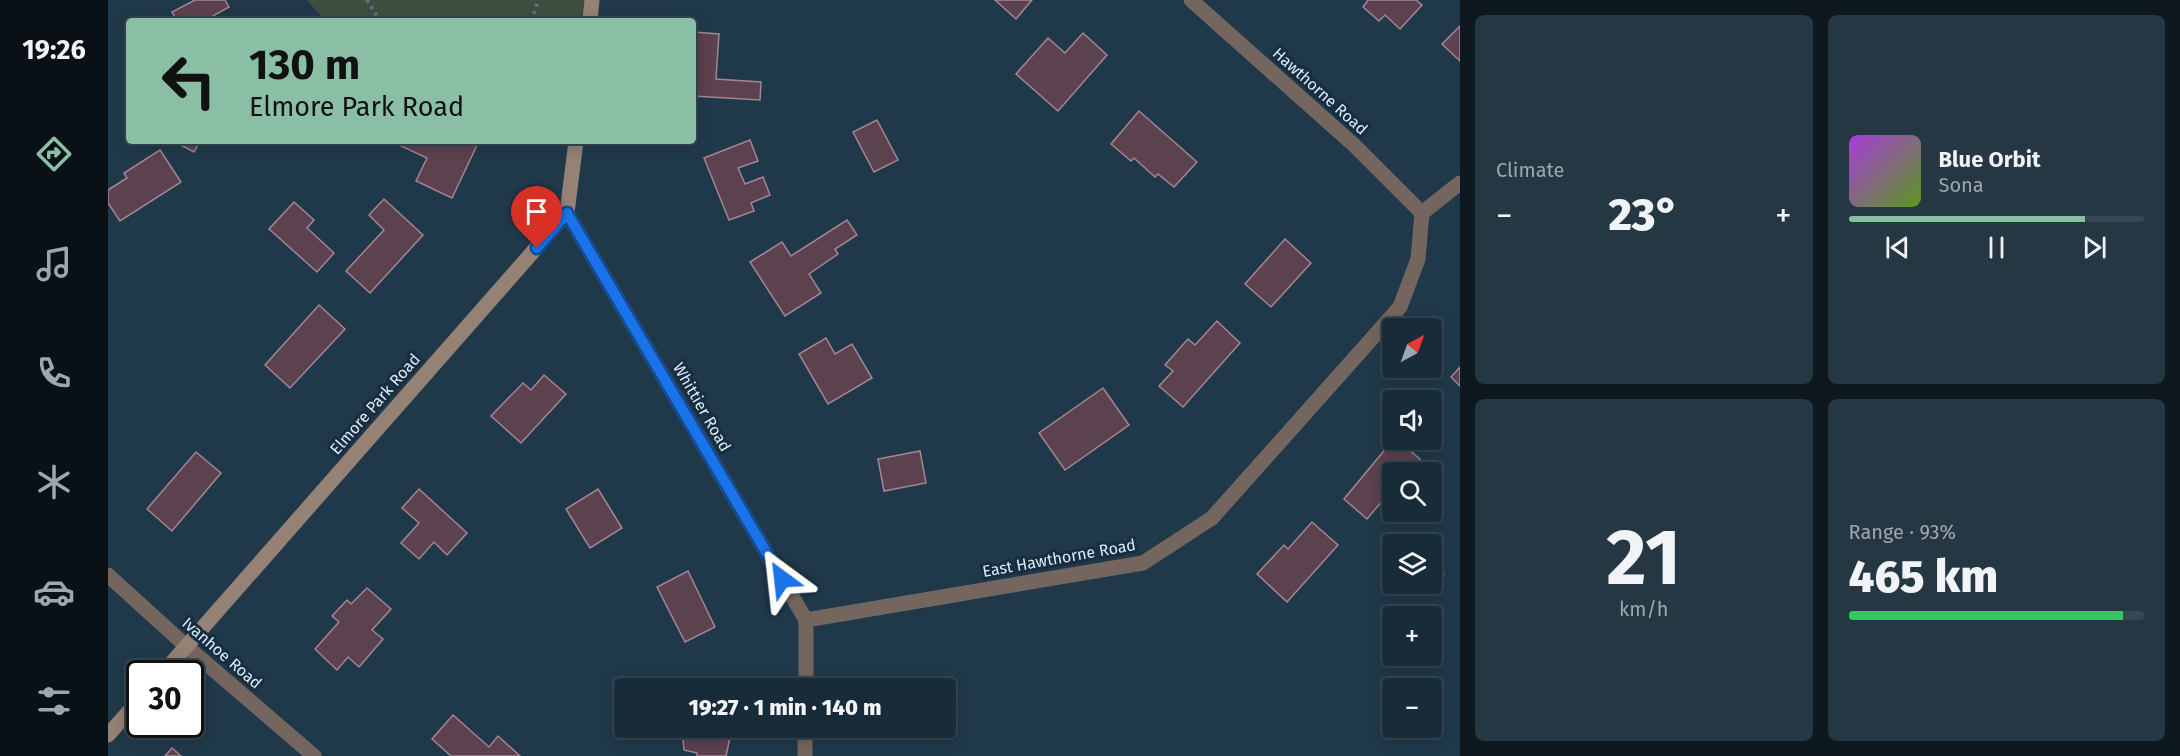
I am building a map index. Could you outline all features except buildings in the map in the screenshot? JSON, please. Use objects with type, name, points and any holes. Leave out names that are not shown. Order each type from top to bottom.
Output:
[{"type":"street","points":[[590,18],[592,0]]},
{"type":"street","name":"Hawthorne Road","points":[[1191,0],[1355,146],[1422,213]]},
{"type":"street","points":[[567,213],[576,144]]},
{"type":"street","points":[[1422,213],[1460,183]]},
{"type":"street","name":"Whittier Road","points":[[567,213],[806,620]]},
{"type":"street","name":"Elmore Park Road","points":[[174,660],[567,213]]},
{"type":"street","name":"East Hawthorne Road","points":[[806,620],[1143,563],[1212,518],[1400,307],[1418,259],[1422,213]]},
{"type":"street","name":"Ivanhoe Road","points":[[108,575],[186,646],[314,756]]},
{"type":"street","points":[[806,620],[806,678]]},
{"type":"street","points":[[108,735],[126,715]]},
{"type":"street","points":[[805,756],[806,738]]},
{"type":"path","points":[[367,0],[378,18]]},
{"type":"path","points":[[533,18],[538,0]]},
{"type":"green space","points":[[307,0],[592,0],[590,18],[322,18]]},
{"type":"route","points":[[537,248],[567,213],[782,579]]}]
